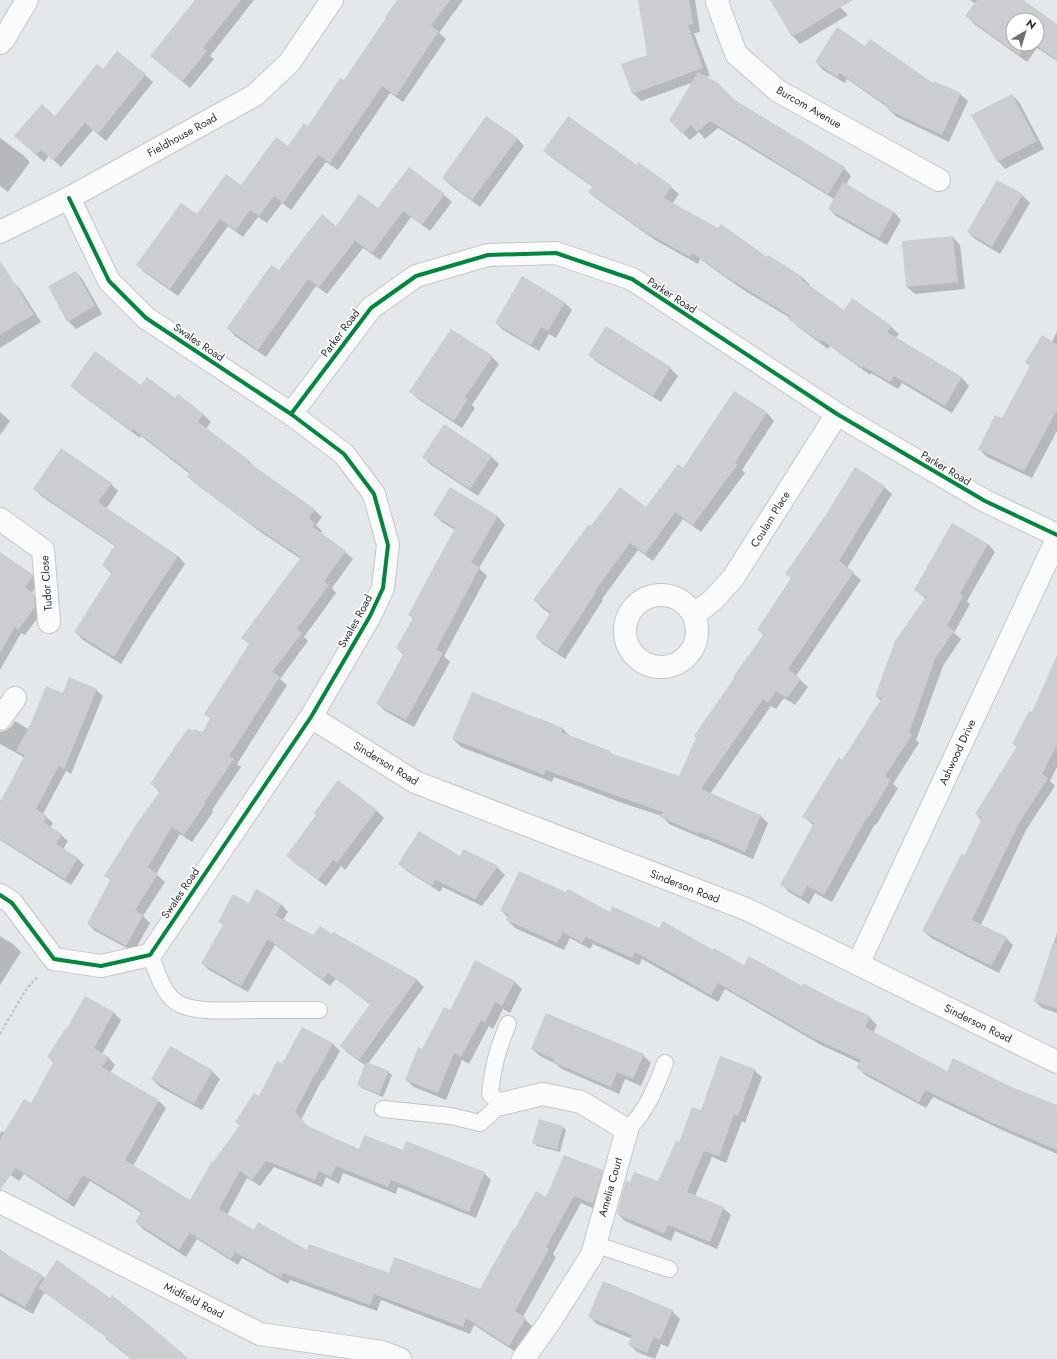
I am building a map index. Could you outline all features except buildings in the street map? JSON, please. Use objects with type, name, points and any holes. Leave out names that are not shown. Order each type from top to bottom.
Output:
[{"type":"street","points":[[0,43],[4,39],[27,0]]},
{"type":"street","name":"Fieldhouse Road","points":[[0,232],[69,198],[255,94],[290,62],[332,0]]},
{"type":"street","name":"Burcom Avenue","points":[[718,0],[717,2],[736,54],[778,91],[939,180]]},
{"type":"street","name":"Swales Road","points":[[69,198],[108,281],[146,318],[291,414],[344,454],[374,494],[388,545],[383,588],[370,616],[311,717],[150,955]]},
{"type":"street","name":"Parker Road","points":[[291,414],[370,308],[416,276],[488,255],[556,253],[632,279],[836,414],[984,501],[1057,535]]},
{"type":"street","name":"Coulam Place","points":[[694,615],[713,600],[733,578],[836,414]]},
{"type":"street","name":"Tudor Close","points":[[0,519],[43,550],[49,622]]},
{"type":"street","name":"Ashwood Drive","points":[[858,964],[1057,539]]},
{"type":"street","points":[[0,719],[15,698]]},
{"type":"street","name":"Sinderson Road","points":[[311,717],[415,782],[746,909],[1057,1062]]},
{"type":"street","points":[[0,896],[12,903],[54,959],[101,966],[150,955]]},
{"type":"street","points":[[500,1104],[543,1094],[581,1102],[627,1130]]},
{"type":"street","name":"Amelia Court","points":[[523,1359],[549,1323],[592,1255],[627,1130]]},
{"type":"street","name":"Midfield Road","points":[[0,1202],[260,1334],[387,1357]]},
{"type":"lane","points":[[150,955],[167,993],[175,1002],[182,1006],[192,1009],[216,1010],[319,1010]]},
{"type":"lane","points":[[383,1109],[451,1116],[480,1123],[500,1104],[490,1094],[498,1051],[508,1024]]},
{"type":"lane","points":[[627,1130],[637,1121],[646,1108],[666,1064]]},
{"type":"lane","points":[[594,1244],[669,1269]]},
{"type":"path","points":[[0,1034],[25,991],[54,959]]},
{"type":"cycle path","points":[[0,895],[12,903],[54,959],[101,966],[150,955],[311,717],[370,616],[383,588],[388,545],[374,494],[344,454],[291,414],[146,318],[109,281],[69,198]]},
{"type":"cycle path","points":[[291,414],[371,308],[416,276],[488,255],[556,253],[632,279],[837,414],[985,501],[1057,535]]}]
